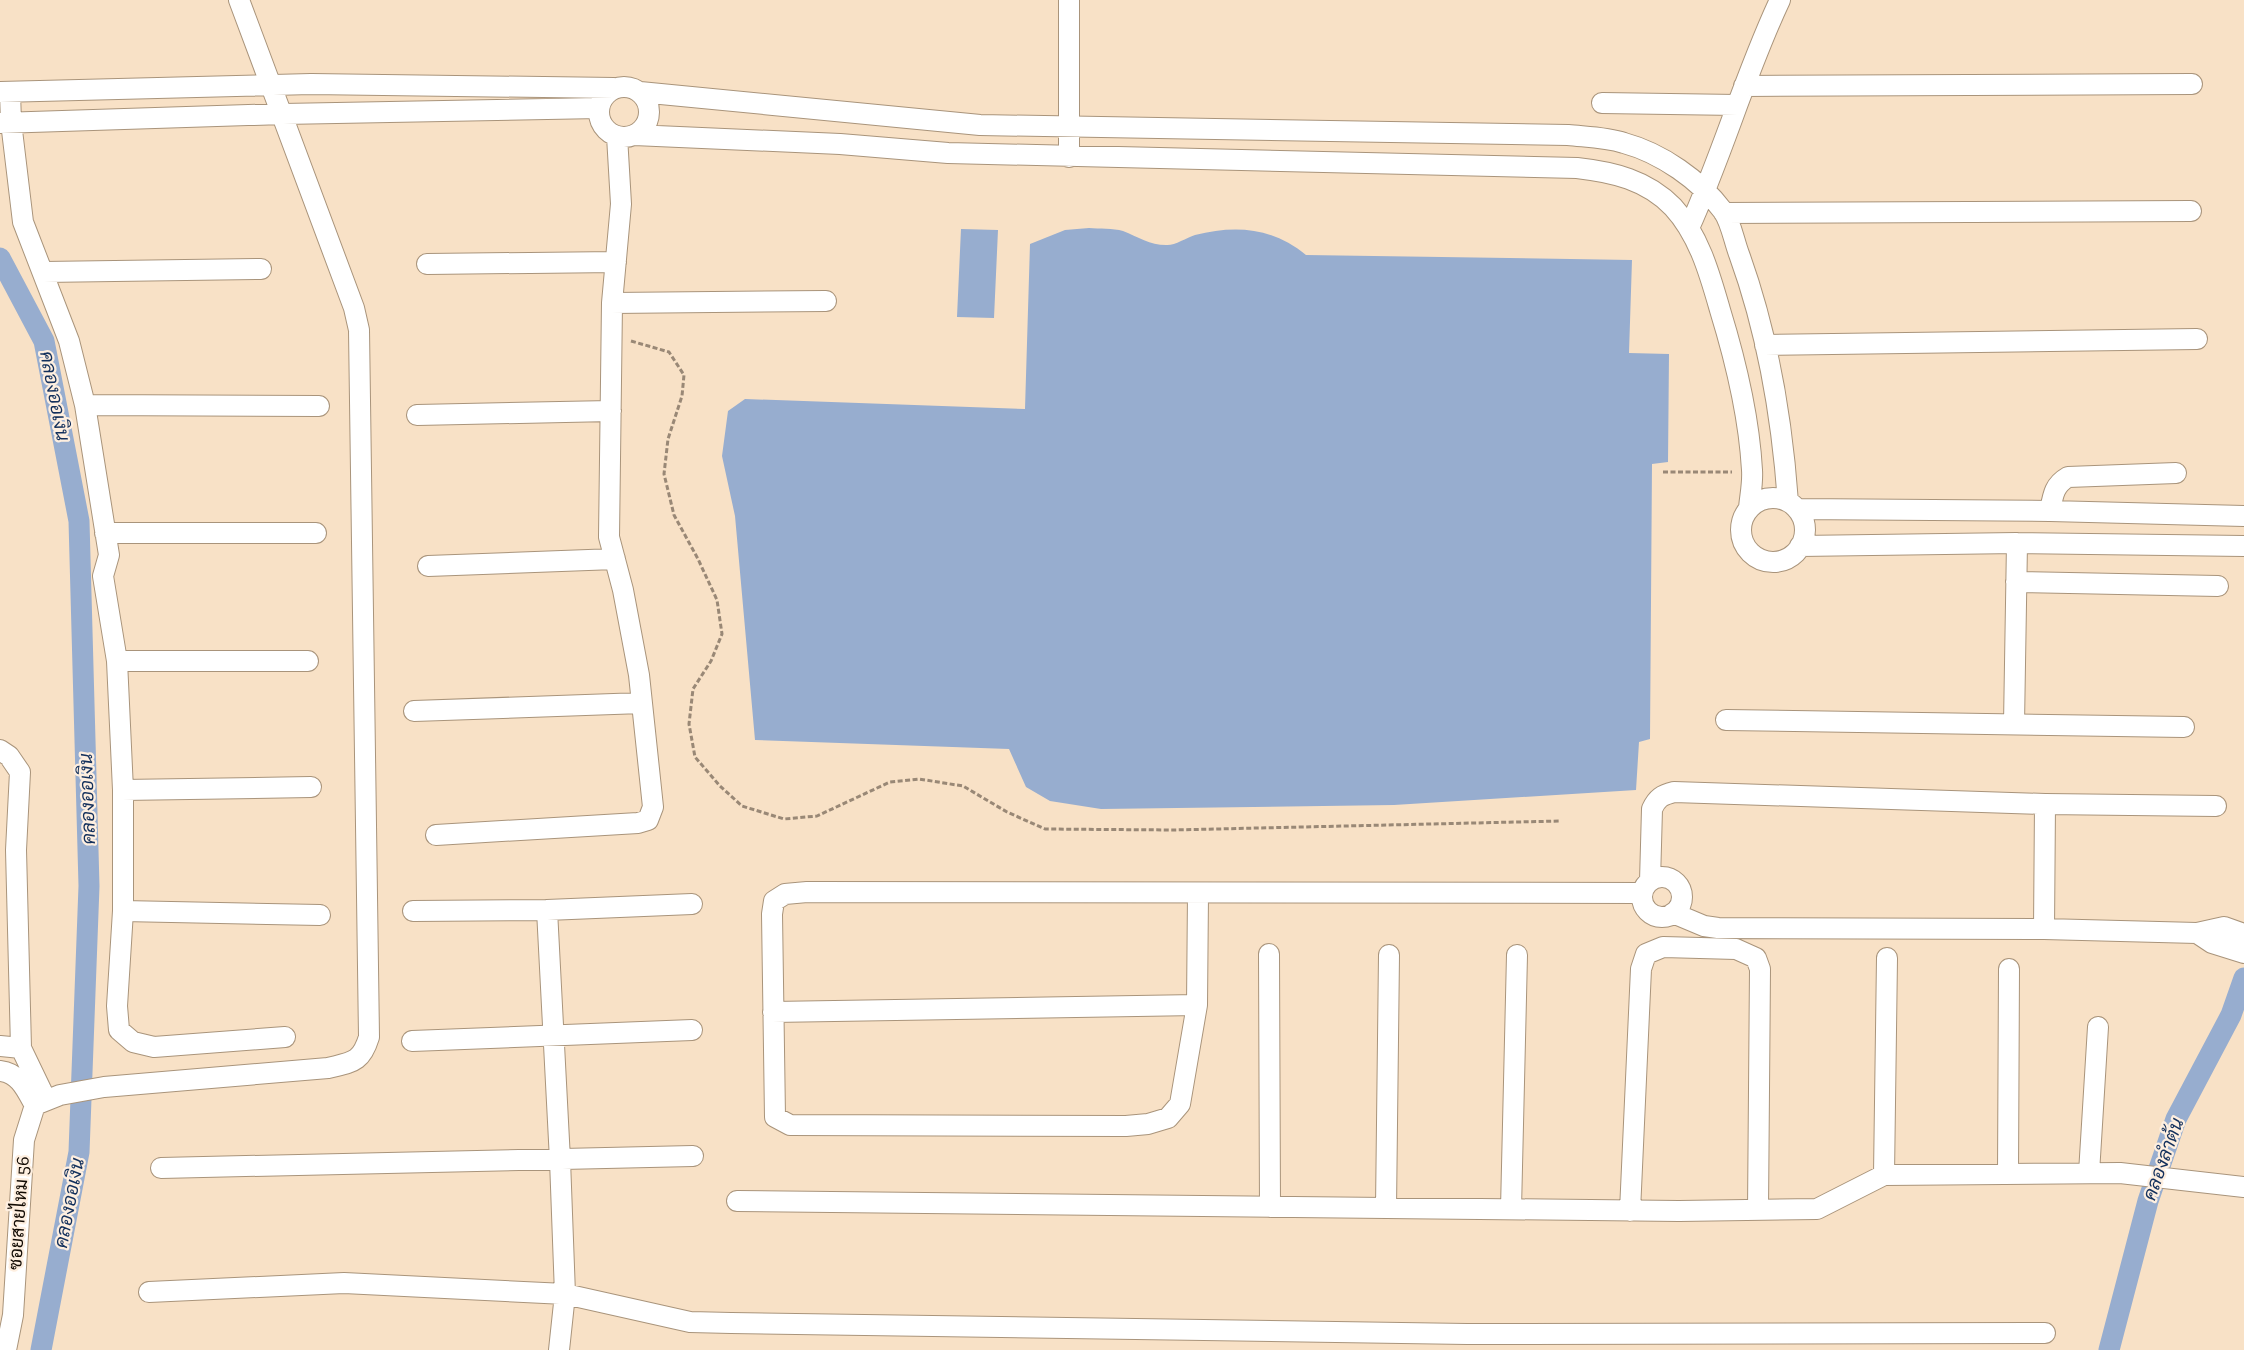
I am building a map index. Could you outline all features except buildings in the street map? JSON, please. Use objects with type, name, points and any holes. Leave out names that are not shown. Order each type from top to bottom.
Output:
[{"type":"street","points":[[0,1071],[6,1071],[47,1100],[104,1087],[328,1068],[350,1063],[364,1052],[369,1037],[359,330],[354,308],[239,0]]},
{"type":"street","points":[[1069,0],[1069,158]]},
{"type":"street","points":[[1689,228],[1780,0]]},
{"type":"street","points":[[285,1037],[154,1047],[132,1042],[119,1030],[117,1006],[124,911],[123,790],[117,661],[103,576],[109,555],[85,405],[69,341],[44,272],[23,222],[5,122],[5,92],[271,84],[632,88],[640,92],[970,124],[1068,128],[1568,135],[1603,138],[1626,143],[1652,154],[1682,173],[1705,191],[1724,213],[1752,290],[1765,345],[1778,402],[1792,506],[1804,527],[1800,546],[1795,554],[1786,559],[1767,562],[1758,559],[1750,553],[1741,536],[1744,517],[1749,508],[1752,472],[1746,413],[1731,346],[1708,269],[1689,228],[1673,208],[1660,195],[1633,179],[1607,171],[1577,168],[1069,158],[922,152],[840,144],[625,136],[608,132],[603,125],[599,108],[602,100],[614,88]]},
{"type":"street","points":[[1602,103],[1741,96],[2192,84]]},
{"type":"street","points":[[625,136],[641,131],[649,115],[649,107],[640,92]]},
{"type":"street","points":[[5,122],[599,108]]},
{"type":"street","points":[[1355,163],[1356,132]]},
{"type":"street","points":[[436,835],[638,823],[648,820],[653,807],[637,665],[609,537],[612,303],[625,136]]},
{"type":"street","points":[[1724,213],[2191,211]]},
{"type":"street","points":[[427,264],[616,262]]},
{"type":"street","points":[[44,272],[261,269]]},
{"type":"street","points":[[612,303],[826,301]]},
{"type":"street","points":[[1765,345],[2198,339]]},
{"type":"street","points":[[85,405],[319,406]]},
{"type":"street","points":[[417,415],[611,411]]},
{"type":"street","points":[[2050,511],[2055,488],[2068,477],[2176,473]]},
{"type":"street","points":[[1749,508],[1761,501],[1774,499],[1792,506],[2244,516]]},
{"type":"street","points":[[2140,513],[2141,544]]},
{"type":"street","points":[[105,533],[316,533]]},
{"type":"street","points":[[1800,546],[2018,543],[2244,546]]},
{"type":"street","points":[[2014,724],[2018,543]]},
{"type":"street","points":[[428,566],[615,559]]},
{"type":"street","points":[[2016,582],[2218,586]]},
{"type":"street","points":[[117,661],[308,660]]},
{"type":"street","points":[[414,710],[642,703]]},
{"type":"street","points":[[1726,720],[2184,727]]},
{"type":"street","points":[[0,750],[9,756],[20,772],[16,850],[21,1048],[47,1100]]},
{"type":"street","points":[[123,790],[312,787]]},
{"type":"street","points":[[1198,894],[1196,1005],[1180,1104],[1168,1118],[1148,1124],[1126,1126],[790,1125],[775,1117],[772,914],[774,901],[785,894],[807,892],[1198,894],[1646,887],[1665,878],[1678,886],[1682,893],[1682,901],[1673,913],[1666,916],[1651,914],[1642,901],[1646,887],[1652,808],[1656,800],[1664,794],[1674,792],[2045,804],[2216,806]]},
{"type":"street","points":[[2044,929],[2045,804]]},
{"type":"street","points":[[413,911],[547,910],[692,904]]},
{"type":"street","points":[[547,910],[565,1294],[559,1350]]},
{"type":"street","points":[[124,911],[320,915]]},
{"type":"street","points":[[1673,913],[1704,926],[1718,928],[2044,929],[2204,938],[2244,953]]},
{"type":"street","points":[[2204,938],[2224,927],[2244,934]]},
{"type":"street","points":[[1630,1211],[1641,969],[1646,954],[1663,947],[1736,949],[1756,958],[1760,969],[1758,1210]]},
{"type":"street","points":[[1269,954],[1270,1207]]},
{"type":"street","points":[[1386,1208],[1389,956]]},
{"type":"street","points":[[1511,1209],[1517,956]]},
{"type":"street","points":[[1884,1175],[1887,958]]},
{"type":"street","points":[[2008,1173],[2009,969]]},
{"type":"street","points":[[773,1012],[1196,1005]]},
{"type":"street","points":[[2089,1172],[2098,1027]]},
{"type":"street","points":[[412,1041],[692,1030]]},
{"type":"street","points":[[0,1046],[21,1048]]},
{"type":"street","name":"ซอยสายไหม 56","points":[[6,1350],[6,1314],[24,1140],[47,1100]]},
{"type":"street","points":[[161,1168],[693,1156]]},
{"type":"street","points":[[737,1201],[1630,1211],[1758,1210],[1817,1209],[1884,1175],[2120,1172],[2244,1187]]},
{"type":"street","points":[[149,1292],[344,1283],[565,1294],[698,1322],[1467,1342],[2046,1333]]},
{"type":"path","points":[[612,335],[669,352],[684,375],[682,396],[668,439],[664,474],[674,515],[698,559],[717,600],[722,634],[711,661],[693,690],[689,724],[695,757],[720,786],[742,806],[784,819],[817,816],[890,782],[920,778],[963,786],[1007,812],[1044,829],[1173,830],[1560,821]]},
{"type":"path","points":[[1663,472],[1752,472]]},
{"type":"water","points":[[1089,228],[1119,230],[1160,245],[1169,245],[1195,235],[1210,232],[1224,230],[1253,231],[1280,239],[1306,255],[1632,260],[1629,353],[1669,354],[1668,462],[1652,464],[1650,739],[1639,742],[1636,790],[1394,805],[1101,809],[1050,801],[1026,787],[1009,749],[755,740],[735,516],[722,456],[728,411],[745,399],[1025,409],[1030,244],[1065,230]]},
{"type":"water","points":[[961,229],[998,230],[994,318],[957,317]]},
{"type":"waterway","name":"คลองออเงิน","points":[[0,258],[44,341],[79,521],[89,886],[79,1152],[41,1350]]},
{"type":"waterway","name":"คลองลำต้น","points":[[2109,1350],[2148,1201],[2176,1119],[2231,1015],[2244,978]]}]
